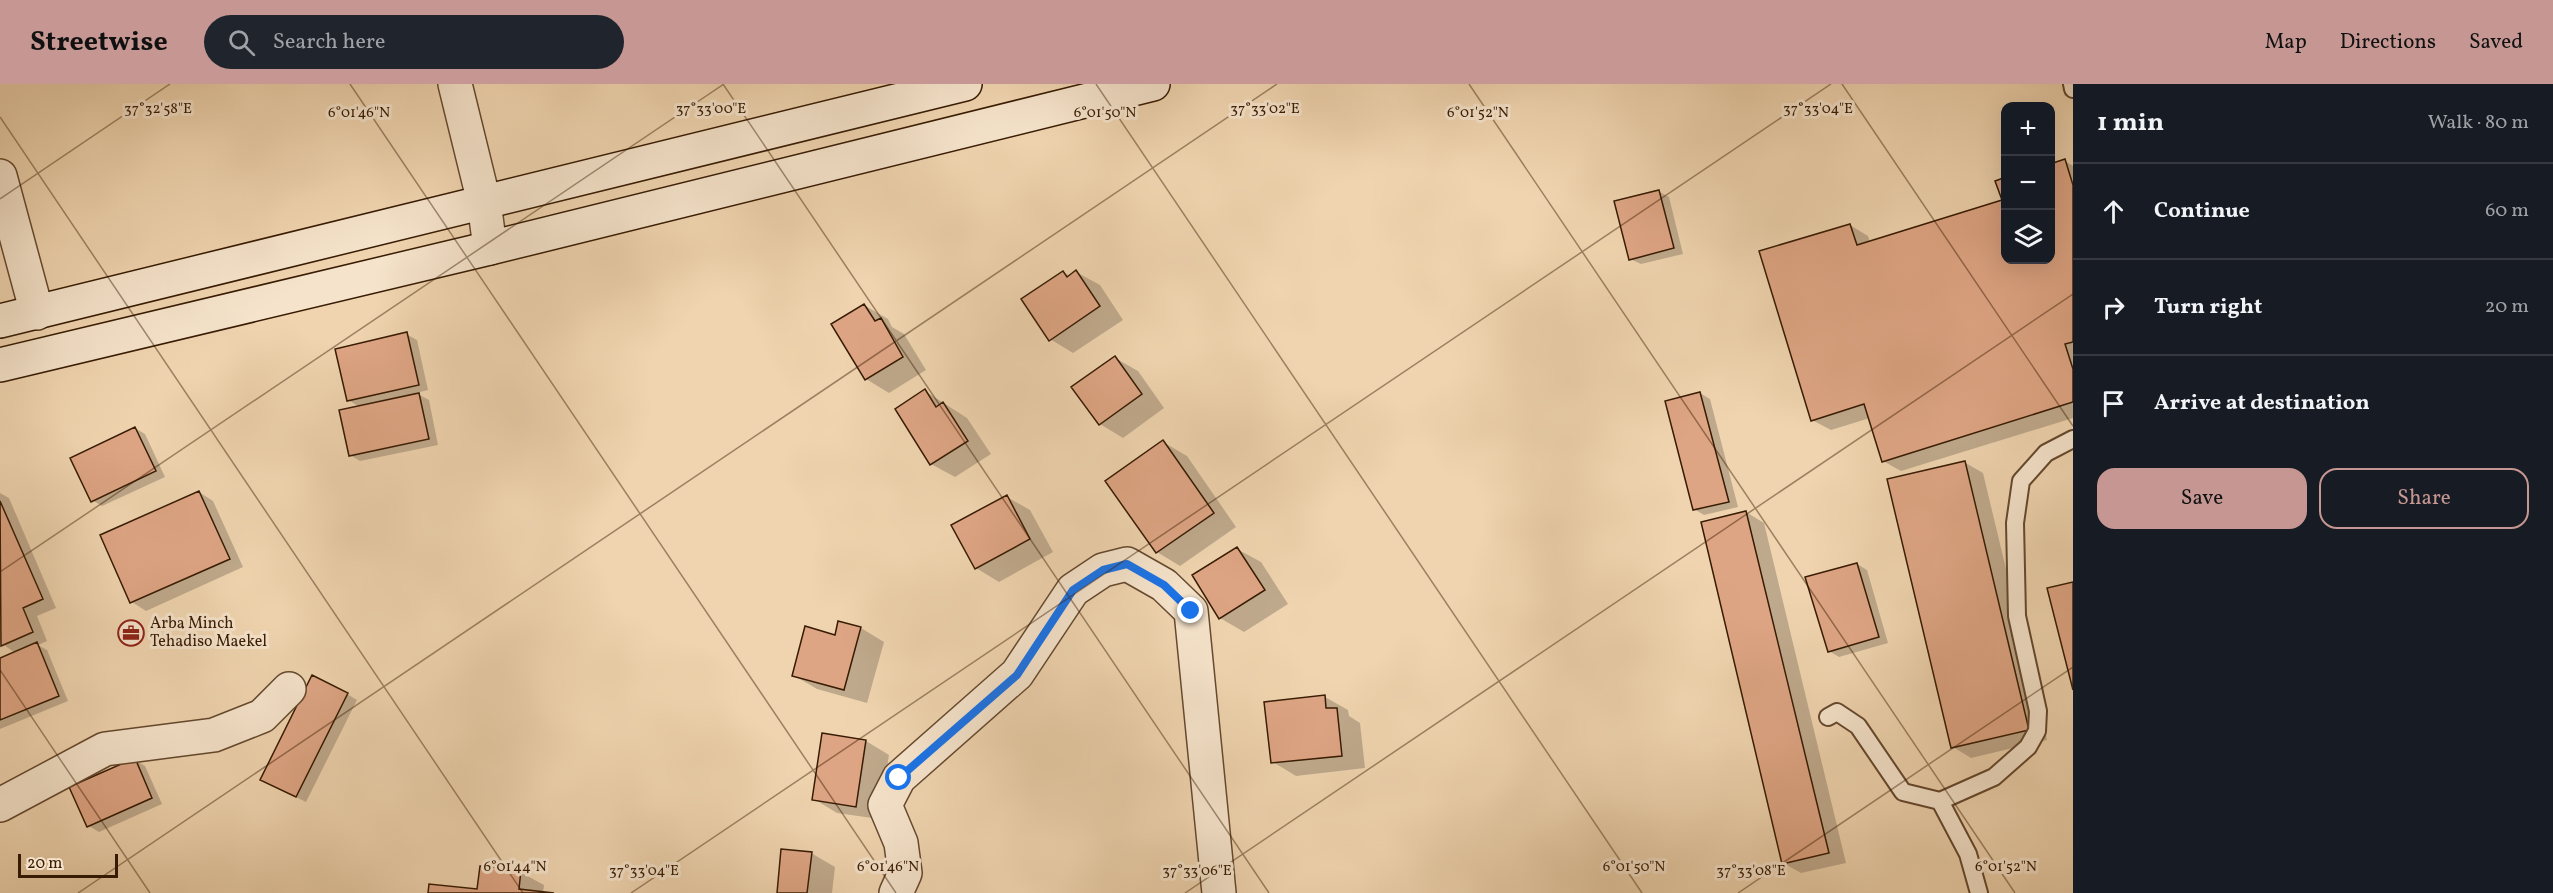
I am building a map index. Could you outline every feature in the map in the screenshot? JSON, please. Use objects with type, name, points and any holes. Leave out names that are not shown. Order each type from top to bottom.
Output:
[{"type":"main road","points":[[455,84],[484,202],[490,248]]},
{"type":"main road","points":[[0,364],[490,248],[1153,84]]},
{"type":"main road","points":[[0,321],[958,85]]},
{"type":"main road","points":[[0,177],[37,313]]},
{"type":"main road","points":[[896,893],[905,873],[901,843],[885,805],[899,778],[1017,675],[1073,590],[1103,570],[1127,564],[1164,585],[1191,611],[1219,893]]},
{"type":"main road","points":[[0,805],[105,749],[214,735],[262,716],[289,689]]},
{"type":"lane","points":[[2072,84],[2073,89]]},
{"type":"lane","points":[[1828,717],[1837,712],[1858,726],[1903,792],[1940,801],[1994,777],[2028,747],[2037,731],[2038,711],[2017,615],[2015,523],[2021,481],[2046,453],[2073,439]]},
{"type":"lane","points":[[1940,801],[1968,854],[1979,893]]},
{"type":"building","points":[[2065,159],[2073,185],[2073,342],[2065,344],[2073,369],[2073,402],[1882,462],[1864,404],[1811,421],[1759,251],[1850,224],[1857,245],[2001,200],[2001,264],[2055,264],[2055,162]]},
{"type":"building","points":[[2001,179],[2001,197],[1995,181]]},
{"type":"building","points":[[1659,190],[1674,248],[1629,260],[1614,201]]},
{"type":"building","points":[[1076,270],[1100,306],[1049,341],[1021,299],[1063,271],[1067,277]]},
{"type":"building","points":[[864,304],[875,321],[881,318],[903,357],[865,380],[831,324]]},
{"type":"building","points":[[407,332],[419,385],[347,401],[335,349]]},
{"type":"building","points":[[1115,356],[1142,394],[1099,425],[1071,387]]},
{"type":"building","points":[[925,389],[936,407],[943,402],[968,441],[930,465],[895,409]]},
{"type":"building","points":[[1700,392],[1729,502],[1693,510],[1665,401]]},
{"type":"building","points":[[419,393],[429,439],[349,456],[339,410]]},
{"type":"building","points":[[135,427],[156,471],[91,502],[70,458]]},
{"type":"building","points":[[1163,440],[1214,513],[1156,553],[1105,481]]},
{"type":"building","points":[[1965,461],[2029,730],[1951,748],[1887,479]]},
{"type":"building","points":[[199,491],[230,559],[130,603],[100,535]]},
{"type":"building","points":[[1007,495],[1030,539],[975,569],[951,525]]},
{"type":"building","points":[[0,501],[43,599],[23,608],[33,632],[1,646]]},
{"type":"building","points":[[1746,511],[1829,853],[1782,864],[1701,522]]},
{"type":"building","points":[[1237,547],[1265,590],[1219,619],[1192,575]]},
{"type":"building","points":[[1857,563],[1879,637],[1828,652],[1805,577]]},
{"type":"building","points":[[2073,582],[2073,690],[2047,588]]},
{"type":"building","points":[[838,621],[861,627],[844,690],[792,676],[805,626],[835,635]]},
{"type":"building","points":[[37,642],[59,696],[0,720],[0,658]]},
{"type":"building","points":[[312,675],[348,693],[296,797],[260,780]]},
{"type":"building","points":[[1325,695],[1326,708],[1337,708],[1342,756],[1271,763],[1264,702]]},
{"type":"building","points":[[822,733],[866,740],[856,807],[812,800]]},
{"type":"building","points":[[135,758],[152,798],[87,827],[69,787]]},
{"type":"building","points":[[781,849],[812,852],[807,893],[777,893]]},
{"type":"building","points":[[480,866],[521,870],[519,889],[554,893],[428,893],[429,884],[477,889]]},
{"type":"place","name":"Arba Minch Tehadiso Maekel","points":[[131,633]]},
{"type":"route","points":[[899,778],[1017,675],[1048,624],[1073,590],[1103,570],[1127,564],[1164,585],[1191,611]]}]
